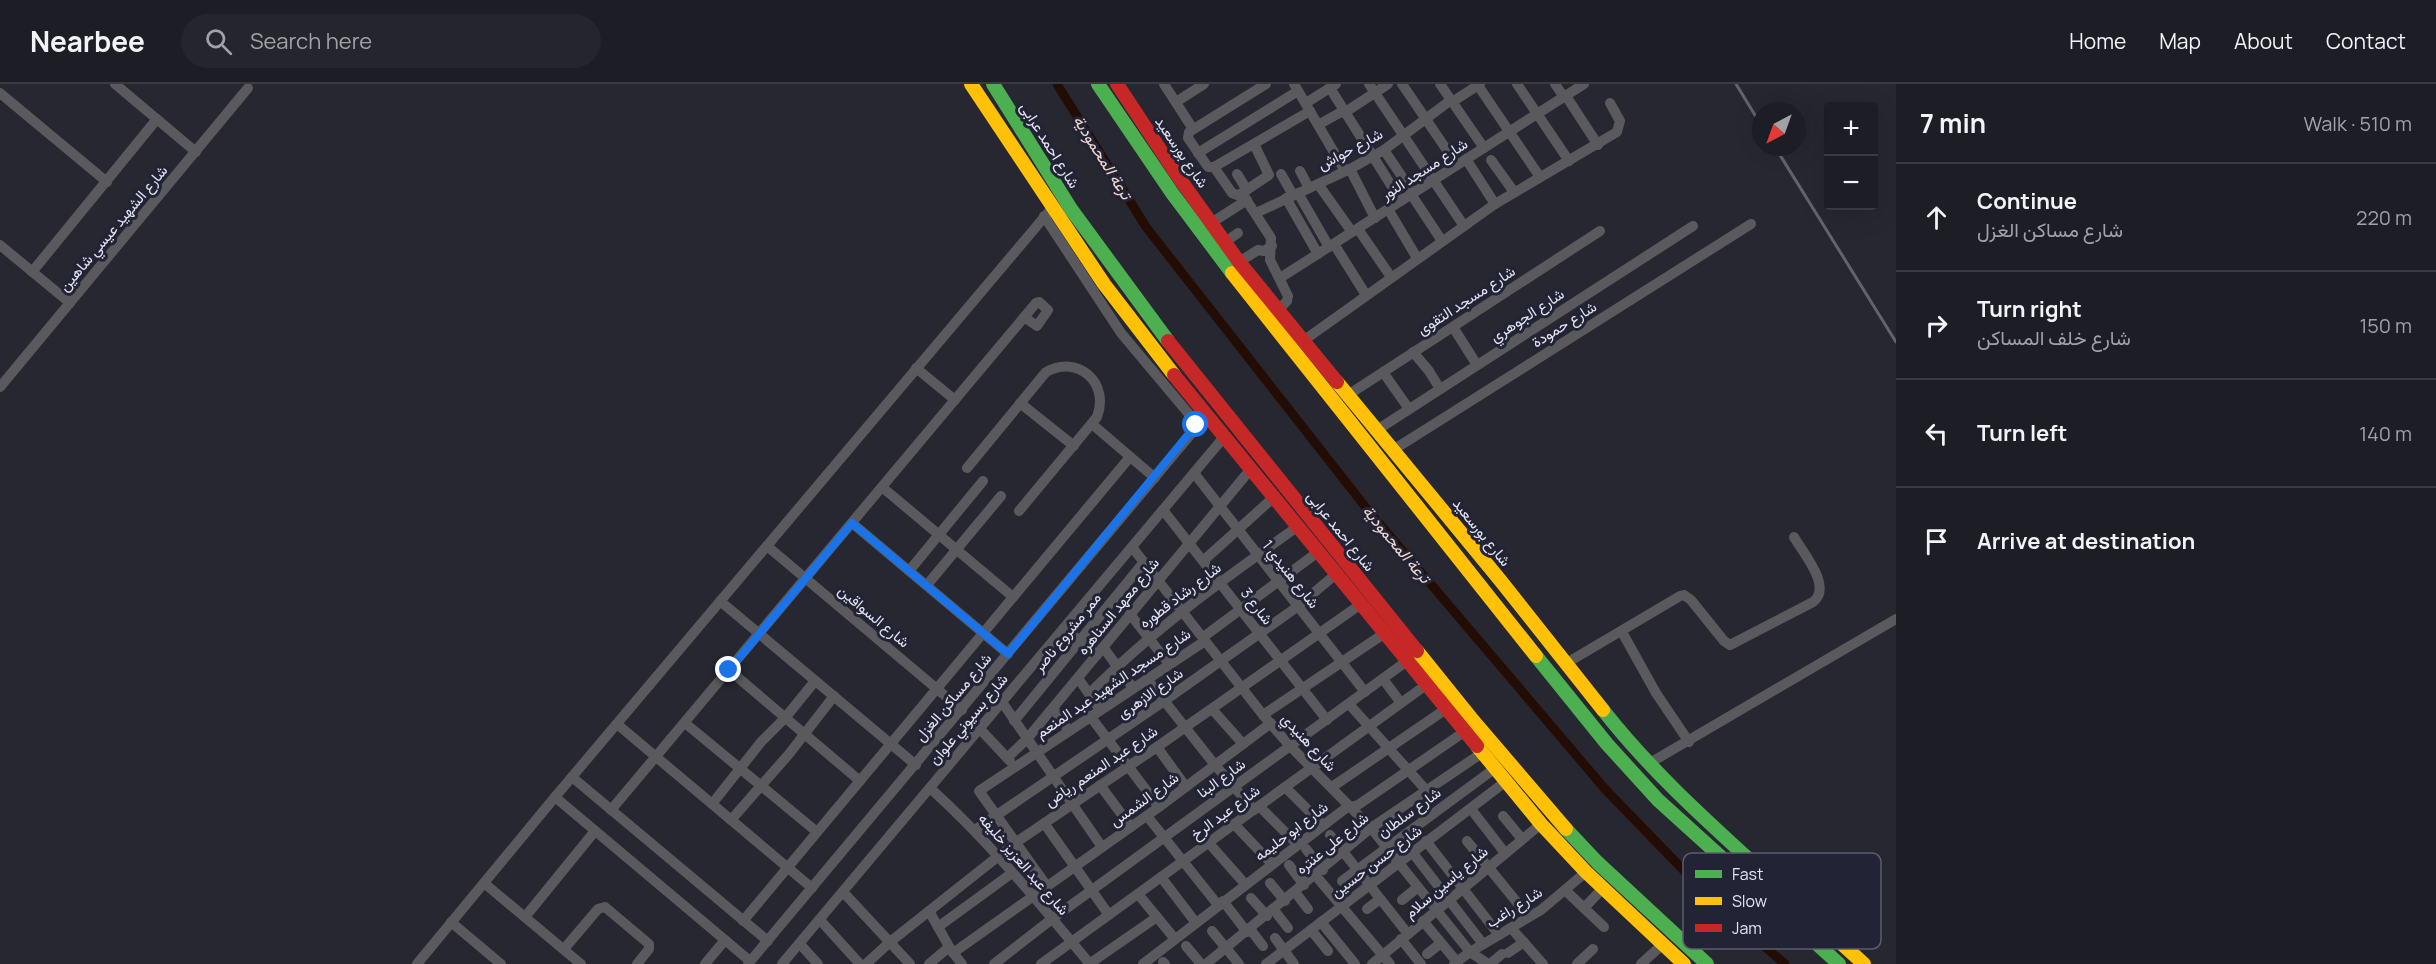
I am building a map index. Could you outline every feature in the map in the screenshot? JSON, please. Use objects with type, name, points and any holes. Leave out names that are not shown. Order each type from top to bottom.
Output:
[{"type":"main road","name":"شارع احمد عرابى","points":[[971,84],[1048,212],[1250,470],[1541,824],[1586,872],[1684,964]]},
{"type":"main road","name":"شارع احمد عرابى","points":[[993,84],[1071,209],[1149,315],[1441,681],[1573,837],[1621,886],[1683,942]]},
{"type":"main road","name":"شارع بورسعيد","points":[[1098,84],[1172,193],[1242,287],[1607,744],[1658,800],[1716,853]]},
{"type":"main road","name":"شارع بورسعيد","points":[[1117,84],[1239,262],[1500,580],[1565,664],[1648,764],[1744,853]]},
{"type":"main road","name":"شارع احمد عرابى","points":[[1690,949],[1707,964]]},
{"type":"main road","name":"شارع بورسعيد","points":[[1822,949],[1839,964]]},
{"type":"main road","name":"شارع بورسعيد","points":[[1848,949],[1864,964]]},
{"type":"street","points":[[115,84],[196,152]]},
{"type":"street","points":[[1164,84],[1176,102],[1198,153],[1206,165],[1214,167],[1232,193],[1244,195]]},
{"type":"street","points":[[1176,102],[1204,84]]},
{"type":"street","points":[[1191,133],[1266,84]]},
{"type":"street","points":[[1318,125],[1344,112],[1372,88],[1388,84]]},
{"type":"street","points":[[1402,84],[1426,119],[1495,204]]},
{"type":"street","points":[[1440,84],[1484,148]]},
{"type":"street","points":[[1478,84],[1540,177]]},
{"type":"street","name":"شارع حواش","points":[[1256,213],[1384,150],[1478,84]]},
{"type":"street","points":[[1517,84],[1569,161]]},
{"type":"street","points":[[1555,84],[1598,145]]},
{"type":"street","name":"شارع مسجد النور","points":[[1280,278],[1584,84]]},
{"type":"street","points":[[1214,167],[1254,144],[1308,107],[1334,85],[1344,112],[1401,201]]},
{"type":"street","name":"شارع الشهيد عيسي شاهين","points":[[0,387],[248,88]]},
{"type":"street","points":[[1198,153],[1296,88],[1375,218]]},
{"type":"street","points":[[1372,88],[1464,226]]},
{"type":"street","points":[[0,93],[107,182]]},
{"type":"street","points":[[1303,341],[1495,204],[1617,132],[1620,121],[1610,103]]},
{"type":"street","points":[[32,272],[157,119]]},
{"type":"street","points":[[1211,224],[1267,178],[1270,173],[1254,144]]},
{"type":"street","points":[[1384,150],[1442,241]]},
{"type":"street","points":[[1491,160],[1514,192]]},
{"type":"street","points":[[1300,171],[1355,230],[1390,277]]},
{"type":"street","points":[[1237,174],[1244,195],[1272,239],[1270,260],[1288,298],[1278,310]]},
{"type":"street","points":[[1281,174],[1318,254]]},
{"type":"street","points":[[1292,195],[1332,245],[1366,295]]},
{"type":"street","points":[[1388,209],[1417,258]]},
{"type":"street","points":[[417,964],[1048,212]]},
{"type":"street","name":"شارع مساكن الغزل","points":[[749,963],[1194,430],[1196,423],[1121,333],[1048,212]]},
{"type":"street","name":"شارع حمودة","points":[[1393,450],[1751,224]]},
{"type":"street","name":"شارع الجوهري","points":[[1377,430],[1693,226]]},
{"type":"street","name":"شارع مسجد التقوى","points":[[1348,395],[1600,231]]},
{"type":"street","points":[[1225,242],[1238,233]]},
{"type":"street","points":[[0,245],[70,303]]},
{"type":"street","points":[[1239,262],[1257,250],[1264,251],[1272,246]]},
{"type":"street","points":[[611,810],[1024,317]]},
{"type":"street","points":[[1453,327],[1477,365]]},
{"type":"street","points":[[1413,352],[1440,389]]},
{"type":"street","points":[[967,468],[1046,372],[1063,366],[1072,366],[1088,375],[1099,390],[1101,408],[1092,424],[1019,511]]},
{"type":"street","points":[[916,368],[955,400]]},
{"type":"street","points":[[1383,372],[1409,409]]},
{"type":"street","points":[[1020,403],[1074,446]]},
{"type":"street","points":[[1092,424],[1155,478]]},
{"type":"street","name":"شارع بسيوني علوان","points":[[782,964],[1224,437]]},
{"type":"street","points":[[743,921],[1130,457]]},
{"type":"street","name":"شارع معهد السناهره","points":[[1007,758],[1027,739],[1250,470]]},
{"type":"street","name":"شارع هنيدي 1","points":[[1194,473],[1365,692]]},
{"type":"street","points":[[909,570],[983,481]]},
{"type":"street","points":[[882,487],[1013,597]]},
{"type":"street","points":[[927,585],[1001,496]]},
{"type":"street","points":[[1203,561],[1273,498]]},
{"type":"street","name":"شارع 3","points":[[1163,510],[1327,720]]},
{"type":"street","points":[[852,523],[1008,654]]},
{"type":"street","name":"شارع رشاد قطوره","points":[[1089,694],[1149,637],[1297,527]]},
{"type":"street","points":[[1565,664],[1684,595],[1692,600],[1724,641],[1730,645],[1813,602],[1818,599],[1821,588],[1794,537]]},
{"type":"street","name":"شارع السواقين","points":[[767,546],[962,710]]},
{"type":"street","name":"شارع هنيدي","points":[[1132,547],[1221,662],[1290,746],[1371,828],[1470,952],[1489,964]]},
{"type":"street","name":"شارع مسجد الشهيد عبد المنعم","points":[[996,817],[979,792],[1068,730],[1202,643],[1203,639],[1318,552]]},
{"type":"street","name":"ممر مشروع ناصر","points":[[1014,721],[1144,562]]},
{"type":"street","name":"شارع الازهرى","points":[[975,830],[1221,662],[1297,607],[1336,574]]},
{"type":"street","points":[[720,602],[916,765]]},
{"type":"street","name":"شارع عبد المنعم رياض","points":[[866,964],[890,942],[998,856],[1361,604]]},
{"type":"street","points":[[1130,614],[1169,664]]},
{"type":"street","points":[[1648,764],[1896,619]]},
{"type":"street","points":[[1064,628],[1079,640],[1100,651],[1117,666],[1133,688]]},
{"type":"street","points":[[1622,632],[1656,693],[1689,742]]},
{"type":"street","name":"شارع الشمس","points":[[928,964],[1147,816],[1243,744],[1302,688],[1385,633]]},
{"type":"street","name":"شارع البنا","points":[[994,964],[1052,919],[1407,662]]},
{"type":"street","points":[[729,670],[860,781]]},
{"type":"street","points":[[1078,678],[1100,710]]},
{"type":"street","points":[[1147,679],[1234,787],[1302,847],[1341,907],[1386,960]]},
{"type":"street","points":[[1383,679],[1401,703]]},
{"type":"street","points":[[712,804],[761,742],[785,718],[815,681]]},
{"type":"street","name":"شارع عيد الرخ","points":[[1041,964],[1426,685]]},
{"type":"street","points":[[731,820],[789,754],[834,696]]},
{"type":"street","points":[[1002,702],[1102,847]]},
{"type":"street","points":[[1349,704],[1426,790]]},
{"type":"street","points":[[1053,708],[1068,730]]},
{"type":"street","points":[[1212,709],[1243,744]]},
{"type":"street","points":[[1332,787],[1446,709]]},
{"type":"street","points":[[1090,716],[1159,807]]},
{"type":"street","points":[[684,723],[817,832]]},
{"type":"street","points":[[617,724],[812,888]]},
{"type":"street","points":[[979,728],[1015,766]]},
{"type":"street","name":"شارع ابو حليمه","points":[[1143,964],[1272,864],[1302,847],[1323,825],[1358,805],[1407,769],[1464,732]]},
{"type":"street","points":[[1157,747],[1186,787]]},
{"type":"street","name":"شارع على عنتره","points":[[1206,964],[1344,853],[1371,828],[1482,753]]},
{"type":"street","name":"شارع سلطان","points":[[1342,881],[1494,769]]},
{"type":"street","points":[[572,777],[768,941]]},
{"type":"street","name":"شارع حسن حسين","points":[[1266,964],[1505,782]]},
{"type":"street","points":[[1100,785],[1131,827]]},
{"type":"street","points":[[1285,787],[1323,825]]},
{"type":"street","name":"شارع عبد العزيز خليفه","points":[[930,788],[975,830],[1090,964]]},
{"type":"street","points":[[555,797],[725,940],[749,963]]},
{"type":"street","points":[[1471,809],[1505,853]]},
{"type":"street","points":[[1147,816],[1182,861],[1263,946]]},
{"type":"street","points":[[1503,816],[1522,839]]},
{"type":"street","points":[[996,817],[1046,885]]},
{"type":"street","points":[[1044,823],[1109,915]]},
{"type":"street","points":[[1234,824],[1272,864]]},
{"type":"street","name":"شارع ياسين سلام","points":[[1372,964],[1386,960],[1405,937],[1423,921],[1541,824]]},
{"type":"street","points":[[525,917],[595,831]]},
{"type":"street","points":[[1330,835],[1380,899],[1421,964]]},
{"type":"street","points":[[1426,841],[1499,935]]},
{"type":"street","points":[[1467,841],[1529,917]]},
{"type":"street","points":[[1208,842],[1245,884]]},
{"type":"street","points":[[1412,852],[1483,944]]},
{"type":"street","points":[[1288,865],[1308,909]]},
{"type":"street","name":"شارع راغب","points":[[1455,963],[1529,917],[1586,872]]},
{"type":"street","points":[[938,927],[1012,873]]},
{"type":"street","points":[[1161,877],[1196,923]]},
{"type":"street","points":[[484,883],[581,964]]},
{"type":"street","points":[[1270,883],[1285,901]]},
{"type":"street","points":[[1402,900],[1418,887]]},
{"type":"street","points":[[1584,908],[1603,888]]},
{"type":"street","points":[[1565,890],[1604,927]]},
{"type":"street","points":[[844,892],[910,964]]},
{"type":"street","points":[[1138,894],[1175,939]]},
{"type":"street","points":[[1251,898],[1288,928]]},
{"type":"street","points":[[1367,909],[1380,899]]},
{"type":"street","points":[[564,950],[598,909],[604,907],[649,944],[649,949],[637,964]]},
{"type":"street","points":[[929,911],[951,950],[962,964]]},
{"type":"street","points":[[1090,964],[1157,917]]},
{"type":"street","points":[[820,920],[860,964]]},
{"type":"street","points":[[1423,921],[1455,963]]},
{"type":"street","points":[[452,922],[501,964]]},
{"type":"street","points":[[1321,922],[1355,964]]},
{"type":"street","points":[[1511,928],[1542,964]]},
{"type":"street","points":[[1311,930],[1328,951]]},
{"type":"street","points":[[1212,931],[1239,964]]},
{"type":"street","points":[[1275,938],[1294,964]]},
{"type":"street","points":[[705,964],[725,940]]},
{"type":"street","points":[[1489,964],[1524,942]]},
{"type":"street","points":[[1427,954],[1441,943]]},
{"type":"street","points":[[800,944],[818,964]]},
{"type":"street","points":[[1641,964],[1663,944]]},
{"type":"street","points":[[1186,946],[1201,964]]},
{"type":"street","points":[[1577,964],[1593,949]]},
{"type":"waterway","name":"ترعة المحمودية","points":[[1057,84],[1146,227],[1367,509],[1605,789],[1683,870]]},
{"type":"waterway","name":"ترعة المحمودية","points":[[1767,949],[1785,964]]},
{"type":"railway","points":[[1736,84],[1752,110]]},
{"type":"railway","points":[[1781,156],[1896,342]]},
{"type":"traffic: fast","points":[[993,84],[1071,209],[1168,341]]},
{"type":"traffic: fast","points":[[1098,84],[1172,193],[1232,273]]},
{"type":"traffic: fast","points":[[1536,656],[1607,744],[1658,800],[1716,853]]},
{"type":"traffic: fast","points":[[1603,710],[1668,783],[1742,853]]},
{"type":"traffic: fast","points":[[1566,829],[1597,862],[1683,942]]},
{"type":"traffic: fast","points":[[1691,949],[1707,964]]},
{"type":"traffic: fast","points":[[1822,949],[1839,964]]},
{"type":"traffic: slow","points":[[971,84],[1104,284],[1174,375]]},
{"type":"traffic: slow","points":[[1232,273],[1536,656]]},
{"type":"traffic: slow","points":[[1337,382],[1500,580],[1603,710]]},
{"type":"traffic: slow","points":[[1417,651],[1566,829]]},
{"type":"traffic: slow","points":[[1477,746],[1541,824],[1586,872],[1684,964]]},
{"type":"traffic: slow","points":[[1847,949],[1864,964]]},
{"type":"traffic: jam","points":[[1117,84],[1177,175],[1239,262],[1337,382]]},
{"type":"traffic: jam","points":[[1168,341],[1417,651]]},
{"type":"traffic: jam","points":[[1174,375],[1477,746]]},
{"type":"route","points":[[729,670],[852,523],[1008,654],[1196,428],[1196,425]]}]
